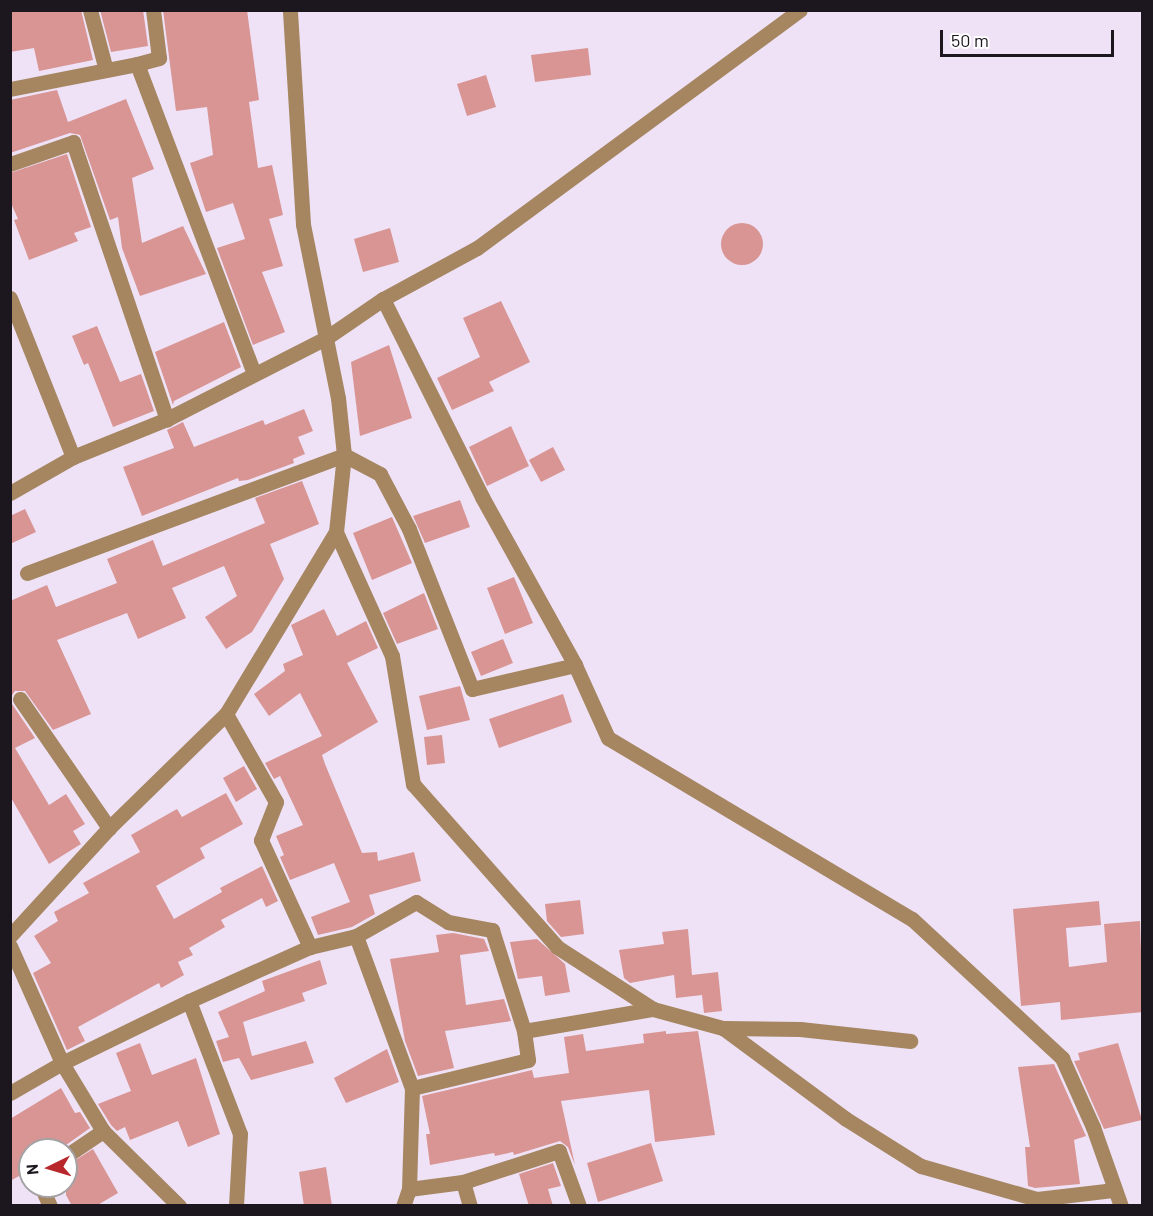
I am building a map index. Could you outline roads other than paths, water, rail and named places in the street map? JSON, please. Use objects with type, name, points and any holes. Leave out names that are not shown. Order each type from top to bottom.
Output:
[{"type":"street","points":[[90,10],[106,70]]},
{"type":"street","points":[[10,89],[159,58],[153,10]]},
{"type":"street","points":[[10,936],[109,828],[226,714],[336,532],[344,455],[338,398],[303,224],[290,10]]},
{"type":"street","points":[[10,493],[73,457],[167,419],[326,338],[383,299],[477,248],[800,10]]},
{"type":"street","points":[[137,64],[254,374]]},
{"type":"street","points":[[10,164],[73,142],[167,419]]},
{"type":"street","points":[[10,298],[73,457]]},
{"type":"street","points":[[383,299],[482,497],[575,664],[608,738],[912,919],[1062,1058],[1093,1127],[1121,1206]]},
{"type":"street","points":[[27,573],[344,455],[380,474],[409,529],[472,689],[575,664]]},
{"type":"street","points":[[336,532],[392,656],[413,784],[557,947],[653,1009],[723,1028],[800,1029],[910,1041]]},
{"type":"street","points":[[20,699],[109,828]]},
{"type":"street","points":[[226,714],[276,802],[261,840],[310,946]]},
{"type":"street","points":[[10,1093],[62,1063],[189,1001],[310,946],[356,936],[416,902],[448,922],[492,930],[524,1031],[528,1060],[412,1088]]},
{"type":"street","points":[[356,936],[412,1088],[409,1189],[403,1206]]},
{"type":"street","points":[[10,946],[62,1063],[103,1131],[179,1206]]},
{"type":"street","points":[[189,1001],[240,1134],[236,1206]]},
{"type":"street","points":[[524,1031],[653,1009]]},
{"type":"street","points":[[723,1028],[846,1119],[921,1166],[1037,1199],[1114,1190]]},
{"type":"street","points":[[78,1148],[103,1131]]},
{"type":"street","points":[[409,1189],[463,1182],[559,1151],[579,1206]]},
{"type":"street","points":[[463,1182],[470,1206]]}]
